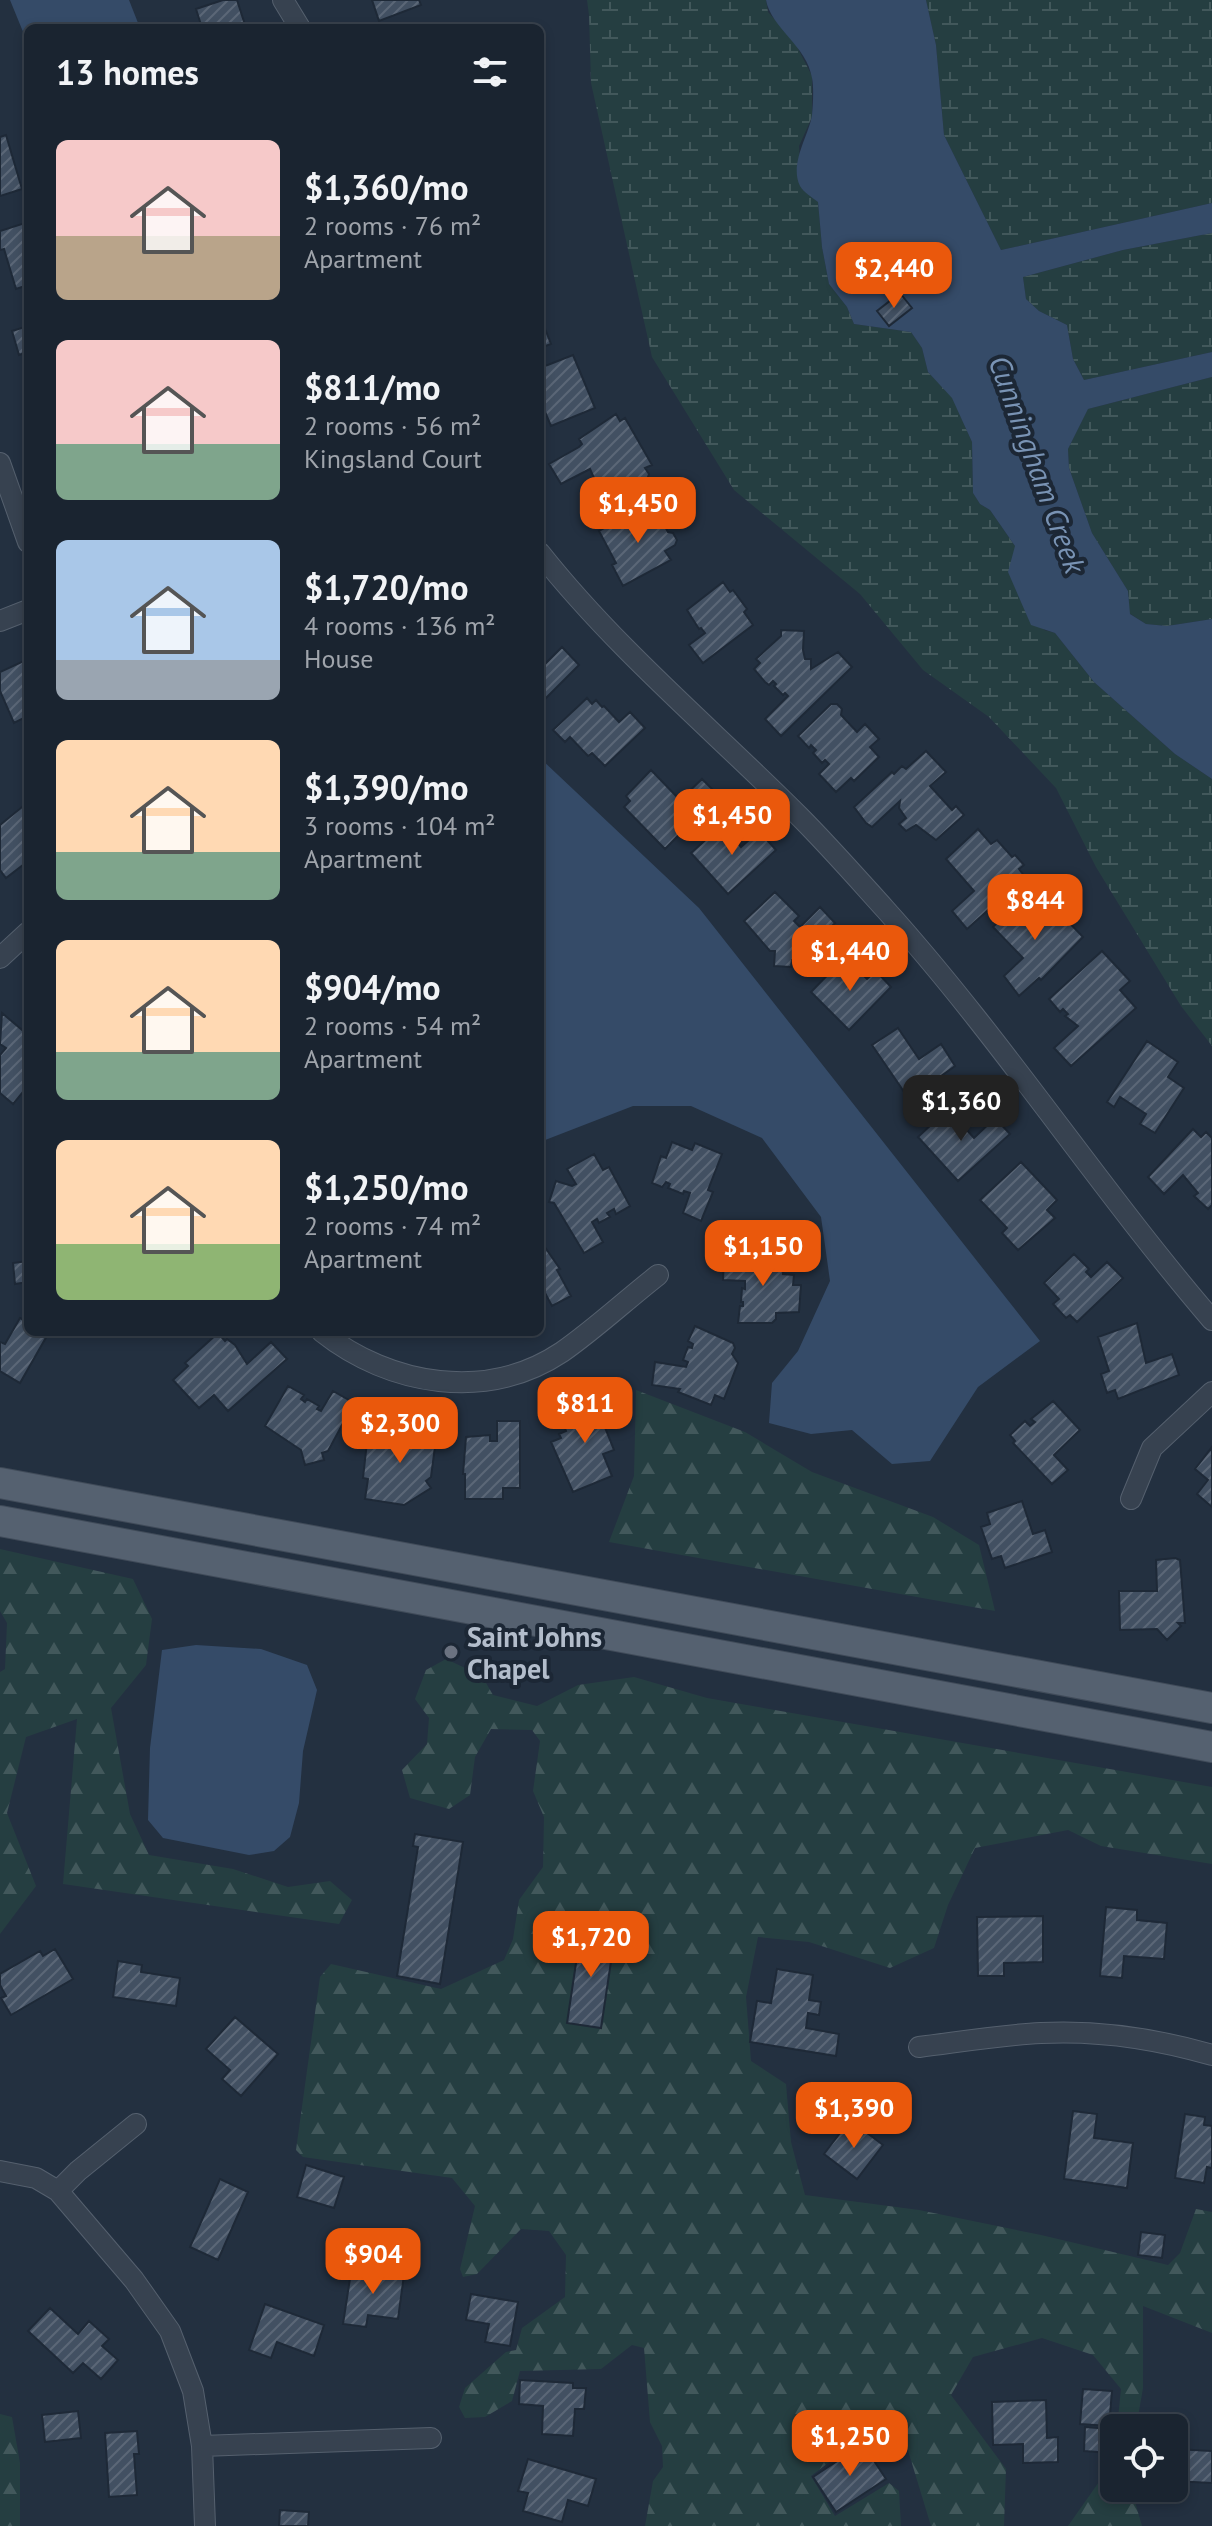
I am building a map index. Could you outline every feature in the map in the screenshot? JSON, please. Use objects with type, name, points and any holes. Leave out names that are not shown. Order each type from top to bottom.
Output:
[{"type":"main road","points":[[0,1483],[1212,1708]]},
{"type":"main road","points":[[0,1521],[1212,1747]]},
{"type":"main road","points":[[532,1619],[542,1583]]},
{"type":"street","points":[[283,0],[298,24]]},
{"type":"street","points":[[0,463],[24,531]]},
{"type":"street","points":[[544,558],[584,607],[800,817],[887,911],[949,985],[1139,1232],[1212,1320]]},
{"type":"street","points":[[0,621],[24,612]]},
{"type":"street","points":[[0,958],[24,936]]},
{"type":"street","points":[[327,1336],[352,1354],[404,1376],[466,1383],[497,1379],[527,1369],[561,1352],[658,1275]]},
{"type":"street","points":[[1131,1499],[1152,1448],[1212,1392]]},
{"type":"street","points":[[919,2047],[1042,2033],[1092,2033],[1143,2039],[1212,2055]]},
{"type":"street","points":[[58,2191],[136,2124]]},
{"type":"street","points":[[0,2171],[36,2178],[58,2191],[134,2280],[170,2331],[193,2391],[202,2446],[205,2526]]},
{"type":"street","points":[[202,2446],[431,2438]]},
{"type":"green space","points":[[587,0],[766,0],[768,12],[794,41],[812,76],[812,117],[799,146],[802,189],[818,202],[829,284],[847,307],[854,324],[911,332],[922,348],[928,372],[952,397],[972,442],[973,493],[980,504],[990,510],[1015,546],[1044,630],[1055,633],[1094,682],[1175,754],[1212,779],[1212,1046],[1181,1006],[1096,867],[1056,788],[989,717],[923,670],[860,594],[734,490],[652,357],[591,83]]},
{"type":"green space","points":[[926,0],[1212,0],[1212,203],[1001,250],[944,135],[936,45]]},
{"type":"green space","points":[[1212,233],[1212,352],[1084,380],[1073,359],[1067,325],[1039,311],[1026,299],[1023,277],[1123,250]]},
{"type":"green space","points":[[1212,377],[1212,619],[1167,626],[1146,624],[1129,613],[1128,591],[1092,533],[1069,468],[1068,449],[1088,409]]},
{"type":"green space","points":[[636,1390],[745,1432],[812,1472],[933,1517],[979,1545],[995,1611],[609,1542],[634,1476]]},
{"type":"green space","points":[[0,1549],[133,1579],[152,1619],[146,1665],[111,1708],[130,1814],[149,1855],[233,1869],[288,1887],[330,1881],[352,1900],[339,1924],[63,1884],[77,1719],[26,1737],[7,1813],[36,1886],[0,1934],[0,1672],[5,1669],[7,1623],[0,1611]]},
{"type":"green space","points":[[446,1659],[482,1676],[493,1695],[537,1706],[578,1685],[634,1677],[707,1698],[1212,1787],[1212,1864],[1101,1846],[1068,1830],[975,1848],[948,1905],[934,1948],[890,1968],[809,1942],[758,1937],[746,1997],[751,2061],[786,2084],[791,2142],[805,2195],[919,2210],[1168,2265],[1180,2253],[1196,2209],[1212,2212],[1212,2333],[1143,2306],[1143,2388],[1138,2414],[1118,2414],[1121,2389],[1093,2355],[1042,2338],[973,2357],[951,2395],[1006,2469],[1004,2526],[931,2526],[903,2434],[861,2438],[811,2476],[835,2516],[889,2483],[899,2491],[901,2526],[645,2526],[653,2481],[663,2467],[662,2446],[650,2422],[644,2348],[632,2345],[601,2369],[520,2371],[512,2401],[485,2417],[465,2418],[459,2407],[465,2388],[506,2352],[516,2350],[522,2328],[565,2297],[566,2255],[549,2231],[521,2229],[477,2274],[463,2277],[460,2269],[475,2206],[452,2178],[303,2157],[296,2150],[320,1977],[331,1964],[441,1989],[504,1960],[513,1939],[519,1900],[543,1867],[544,1817],[533,1791],[540,1741],[532,1730],[491,1729],[475,1757],[470,1795],[449,1809],[410,1798],[402,1770],[427,1744],[429,1718],[415,1699],[426,1670]]},
{"type":"green space","points":[[0,2414],[12,2417],[20,2463],[20,2526],[0,2526]]},
{"type":"green space","points":[[1100,2480],[1100,2502],[1135,2502],[1142,2526],[1068,2526]]},
{"type":"water","points":[[10,0],[129,0],[138,24],[24,24],[24,34]]},
{"type":"water","name":"Cunningham Creek","points":[[766,0],[926,0],[936,45],[944,135],[1001,250],[1212,203],[1212,233],[1123,250],[1023,277],[1026,299],[1039,311],[1067,325],[1073,359],[1084,380],[1212,352],[1212,377],[1088,409],[1068,449],[1069,468],[1092,533],[1128,591],[1130,614],[1146,624],[1167,626],[1212,619],[1212,779],[1175,754],[1094,682],[1055,633],[1031,625],[1008,572],[1015,546],[990,510],[980,504],[973,493],[972,442],[952,398],[928,372],[922,348],[911,332],[854,324],[847,307],[829,284],[818,202],[800,186],[797,177],[798,159],[812,115],[812,78],[803,56],[775,20]]},
{"type":"water","points":[[544,762],[699,908],[1040,1341],[978,1387],[930,1461],[892,1464],[852,1430],[811,1434],[769,1423],[772,1383],[798,1351],[830,1281],[821,1217],[762,1138],[691,1106],[633,1106],[544,1140]]},
{"type":"water","points":[[196,1645],[261,1649],[307,1665],[317,1690],[303,1751],[299,1803],[290,1837],[274,1851],[249,1855],[163,1838],[148,1820],[150,1748],[162,1650]]},
{"type":"building","points":[[223,0],[237,0],[245,24],[201,24],[196,9]]},
{"type":"building","points":[[372,0],[419,0],[421,5],[379,21]]},
{"type":"building","points":[[6,135],[22,189],[0,196],[0,137]]},
{"type":"building","points":[[24,223],[24,286],[16,289],[4,249],[0,250],[0,231]]},
{"type":"building","points":[[900,293],[912,308],[889,326],[877,311]]},
{"type":"building","points":[[544,326],[551,344],[544,347]]},
{"type":"building","points":[[24,327],[24,353],[19,355],[12,331]]},
{"type":"building","points":[[573,355],[595,408],[551,426],[544,409],[544,366]]},
{"type":"building","points":[[616,414],[620,421],[625,418],[652,465],[645,468],[649,474],[647,480],[636,486],[640,493],[617,506],[612,504],[607,492],[604,494],[597,485],[590,469],[561,484],[549,464],[579,447],[582,444],[579,439]]},
{"type":"building","points":[[644,506],[651,519],[659,515],[668,532],[673,533],[677,540],[665,551],[671,560],[623,586],[612,565],[616,563],[599,531]]},
{"type":"building","points":[[723,582],[747,609],[744,612],[753,625],[703,663],[689,645],[705,633],[687,610]]},
{"type":"building","points":[[781,630],[804,631],[803,650],[805,659],[811,659],[811,669],[838,652],[852,667],[781,736],[765,719],[788,696],[774,686],[773,681],[769,685],[765,682],[754,669],[760,663],[756,659],[781,636]]},
{"type":"building","points":[[562,647],[579,665],[544,700],[544,665]]},
{"type":"building","points":[[24,661],[24,718],[14,723],[0,691],[0,672]]},
{"type":"building","points":[[587,698],[592,704],[596,700],[604,706],[619,722],[630,712],[645,728],[605,766],[592,753],[588,756],[570,737],[565,742],[553,730]]},
{"type":"building","points":[[831,704],[837,704],[842,709],[841,715],[857,732],[865,724],[879,739],[870,747],[879,757],[854,781],[851,778],[836,792],[819,774],[829,764],[825,760],[822,763],[813,753],[816,750],[811,745],[809,748],[798,736]]},
{"type":"building","points":[[926,751],[946,772],[930,786],[952,810],[956,806],[964,815],[936,840],[916,825],[906,831],[899,824],[906,818],[899,808],[900,801],[872,827],[866,823],[854,807],[892,772],[894,774],[902,766],[906,769]]},
{"type":"building","points":[[651,770],[680,800],[702,779],[718,795],[665,849],[624,807],[630,801],[626,796]]},
{"type":"building","points":[[24,805],[24,864],[6,878],[0,870],[0,825]]},
{"type":"building","points":[[722,825],[741,847],[759,831],[776,850],[728,894],[691,853]]},
{"type":"building","points":[[978,829],[991,844],[997,840],[1012,857],[1015,855],[1024,865],[1019,869],[1025,877],[967,929],[952,911],[974,891],[946,859]]},
{"type":"building","points":[[775,892],[799,916],[794,921],[800,927],[820,907],[835,923],[800,961],[792,960],[791,967],[774,966],[775,951],[770,951],[744,921]]},
{"type":"building","points":[[1025,896],[1031,896],[1045,916],[1051,916],[1057,910],[1083,937],[1041,980],[1039,978],[1019,996],[1004,976],[1023,958],[993,927]]},
{"type":"building","points":[[1102,951],[1130,981],[1120,990],[1136,1008],[1071,1066],[1054,1048],[1078,1026],[1049,999]]},
{"type":"building","points":[[845,957],[867,979],[876,971],[891,987],[849,1030],[811,992]]},
{"type":"building","points":[[2,1013],[24,1032],[24,1091],[13,1104],[0,1093],[0,1055],[6,1048],[0,1044]]},
{"type":"building","points":[[898,1028],[919,1059],[941,1044],[955,1066],[909,1099],[872,1045]]},
{"type":"building","points":[[1147,1041],[1178,1062],[1168,1077],[1184,1088],[1155,1133],[1140,1124],[1146,1114],[1120,1097],[1114,1107],[1107,1102]]},
{"type":"building","points":[[948,1109],[974,1138],[995,1118],[1010,1134],[958,1181],[918,1137]]},
{"type":"building","points":[[1193,1129],[1201,1137],[1206,1132],[1212,1138],[1212,1205],[1208,1209],[1194,1196],[1198,1193],[1183,1175],[1164,1194],[1148,1177]]},
{"type":"building","points":[[672,1142],[692,1150],[695,1143],[722,1154],[708,1190],[713,1192],[701,1221],[683,1213],[690,1193],[684,1191],[683,1194],[668,1188],[670,1184],[666,1182],[662,1187],[652,1183],[661,1156],[666,1158]]},
{"type":"building","points":[[594,1154],[603,1170],[609,1167],[630,1206],[616,1214],[614,1209],[607,1213],[610,1217],[599,1223],[597,1219],[592,1222],[603,1242],[584,1253],[554,1203],[549,1202],[556,1181],[572,1186],[576,1184],[567,1169]]},
{"type":"building","points":[[1021,1162],[1057,1200],[1047,1210],[1055,1218],[1018,1250],[1002,1233],[1007,1228],[980,1200]]},
{"type":"building","points":[[544,1246],[560,1269],[557,1270],[571,1296],[552,1306],[545,1293]]},
{"type":"building","points":[[1074,1254],[1089,1269],[1086,1272],[1091,1277],[1107,1262],[1123,1278],[1077,1322],[1070,1315],[1066,1318],[1053,1304],[1059,1299],[1044,1283]]},
{"type":"building","points":[[724,1258],[784,1259],[783,1274],[794,1275],[793,1285],[801,1285],[799,1312],[776,1313],[772,1323],[738,1323],[745,1281],[723,1280]]},
{"type":"building","points":[[24,1262],[24,1283],[15,1284],[13,1263]]},
{"type":"building","points":[[20,1318],[24,1320],[24,1336],[47,1336],[20,1383],[0,1371],[0,1342],[5,1344]]},
{"type":"building","points":[[1137,1323],[1146,1363],[1172,1354],[1179,1375],[1118,1399],[1115,1390],[1107,1393],[1101,1374],[1109,1371],[1098,1337]]},
{"type":"building","points":[[695,1326],[733,1343],[735,1348],[732,1354],[738,1363],[724,1399],[715,1395],[711,1405],[678,1392],[680,1389],[652,1385],[655,1362],[686,1367],[688,1362],[683,1360],[688,1347],[692,1348],[693,1344],[688,1341]]},
{"type":"building","points":[[215,1336],[221,1336],[235,1345],[247,1364],[271,1342],[287,1359],[228,1411],[214,1395],[199,1408],[173,1380],[188,1366],[185,1363]]},
{"type":"building","points":[[288,1386],[304,1395],[301,1399],[305,1402],[307,1399],[319,1406],[317,1409],[321,1411],[333,1391],[354,1403],[328,1451],[322,1453],[324,1460],[305,1465],[301,1450],[265,1426]]},
{"type":"building","points":[[596,1390],[607,1418],[602,1420],[614,1450],[603,1454],[612,1476],[573,1492],[551,1442],[561,1438],[559,1434],[566,1431],[564,1426],[579,1420],[582,1429],[587,1427],[571,1400]]},
{"type":"building","points":[[1053,1401],[1080,1430],[1054,1455],[1068,1470],[1052,1484],[1013,1443],[1015,1441],[1010,1435],[1025,1421],[1030,1426],[1035,1422],[1031,1419]]},
{"type":"building","points":[[414,1421],[438,1424],[431,1477],[426,1481],[431,1488],[404,1505],[365,1499],[368,1479],[363,1478],[368,1433],[388,1435],[387,1441],[392,1441],[392,1437],[410,1444]]},
{"type":"building","points":[[497,1421],[520,1421],[520,1488],[503,1488],[503,1499],[465,1499],[463,1474],[466,1437],[490,1435],[490,1441],[497,1441]]},
{"type":"building","points":[[1212,1447],[1212,1507],[1197,1494],[1208,1480],[1195,1469]]},
{"type":"building","points":[[1022,1501],[1033,1534],[1045,1530],[1052,1552],[1005,1568],[1001,1556],[992,1559],[981,1527],[990,1524],[987,1513]]},
{"type":"building","points":[[1156,1560],[1180,1560],[1185,1623],[1178,1623],[1181,1626],[1167,1640],[1157,1629],[1120,1630],[1119,1591],[1157,1591]]},
{"type":"building","points":[[415,1834],[463,1842],[440,1984],[397,1976],[418,1847],[413,1846]]},
{"type":"building","points":[[1106,1907],[1137,1910],[1137,1920],[1167,1923],[1164,1959],[1124,1956],[1122,1978],[1100,1976]]},
{"type":"building","points":[[1043,1916],[1043,1962],[1004,1963],[1004,1976],[978,1976],[977,1917]]},
{"type":"building","points":[[581,1930],[615,1935],[601,2028],[567,2023]]},
{"type":"building","points":[[55,1949],[73,1979],[11,2015],[1,1998],[6,1996],[0,1985],[0,1974],[40,1951],[43,1956]]},
{"type":"building","points":[[118,1961],[142,1965],[141,1972],[180,1978],[176,2006],[113,1997]]},
{"type":"building","points":[[777,1969],[813,1975],[809,2000],[821,2002],[819,2015],[808,2013],[806,2028],[839,2034],[836,2056],[750,2042],[757,2001],[771,2003]]},
{"type":"building","points":[[235,2017],[278,2054],[241,2096],[222,2079],[230,2070],[206,2049]]},
{"type":"building","points":[[1073,2111],[1097,2114],[1094,2138],[1133,2143],[1127,2188],[1064,2179]]},
{"type":"building","points":[[1185,2114],[1205,2117],[1204,2125],[1212,2126],[1212,2168],[1207,2167],[1204,2183],[1175,2178]]},
{"type":"building","points":[[850,2120],[883,2145],[857,2179],[824,2154]]},
{"type":"building","points":[[306,2165],[344,2177],[334,2208],[297,2197]]},
{"type":"building","points":[[220,2179],[248,2192],[218,2260],[190,2247]]},
{"type":"building","points":[[1141,2232],[1165,2235],[1162,2258],[1138,2255]]},
{"type":"building","points":[[380,2264],[393,2266],[392,2273],[404,2275],[398,2319],[368,2315],[366,2327],[343,2324],[351,2272],[378,2276]]},
{"type":"building","points":[[471,2294],[518,2302],[510,2346],[485,2342],[489,2324],[466,2320]]},
{"type":"building","points":[[265,2304],[324,2325],[314,2356],[277,2342],[271,2358],[249,2350]]},
{"type":"building","points":[[50,2308],[78,2334],[89,2321],[109,2339],[102,2346],[118,2360],[101,2379],[83,2363],[73,2373],[28,2331]]},
{"type":"building","points":[[520,2380],[573,2383],[573,2388],[586,2388],[584,2409],[575,2409],[573,2436],[542,2434],[543,2406],[519,2404]]},
{"type":"building","points":[[1083,2389],[1112,2391],[1110,2414],[1100,2414],[1100,2425],[1080,2424]]},
{"type":"building","points":[[1046,2400],[1047,2438],[1058,2437],[1058,2462],[1023,2463],[1023,2444],[993,2445],[992,2402]]},
{"type":"building","points":[[78,2411],[81,2438],[45,2442],[42,2415]]},
{"type":"building","points":[[1085,2427],[1100,2428],[1100,2452],[1084,2451]]},
{"type":"building","points":[[137,2431],[139,2454],[134,2454],[137,2495],[109,2497],[105,2433]]},
{"type":"building","points":[[863,2444],[886,2479],[836,2512],[813,2477]]},
{"type":"building","points":[[1188,2450],[1212,2451],[1212,2483],[1188,2482]]},
{"type":"building","points":[[528,2459],[596,2479],[588,2506],[568,2500],[562,2522],[523,2511],[528,2493],[518,2491]]},
{"type":"building","points":[[280,2510],[309,2512],[308,2526],[279,2526]]},
{"type":"place","name":"Saint Johns Chapel","points":[[451,1652]]}]
